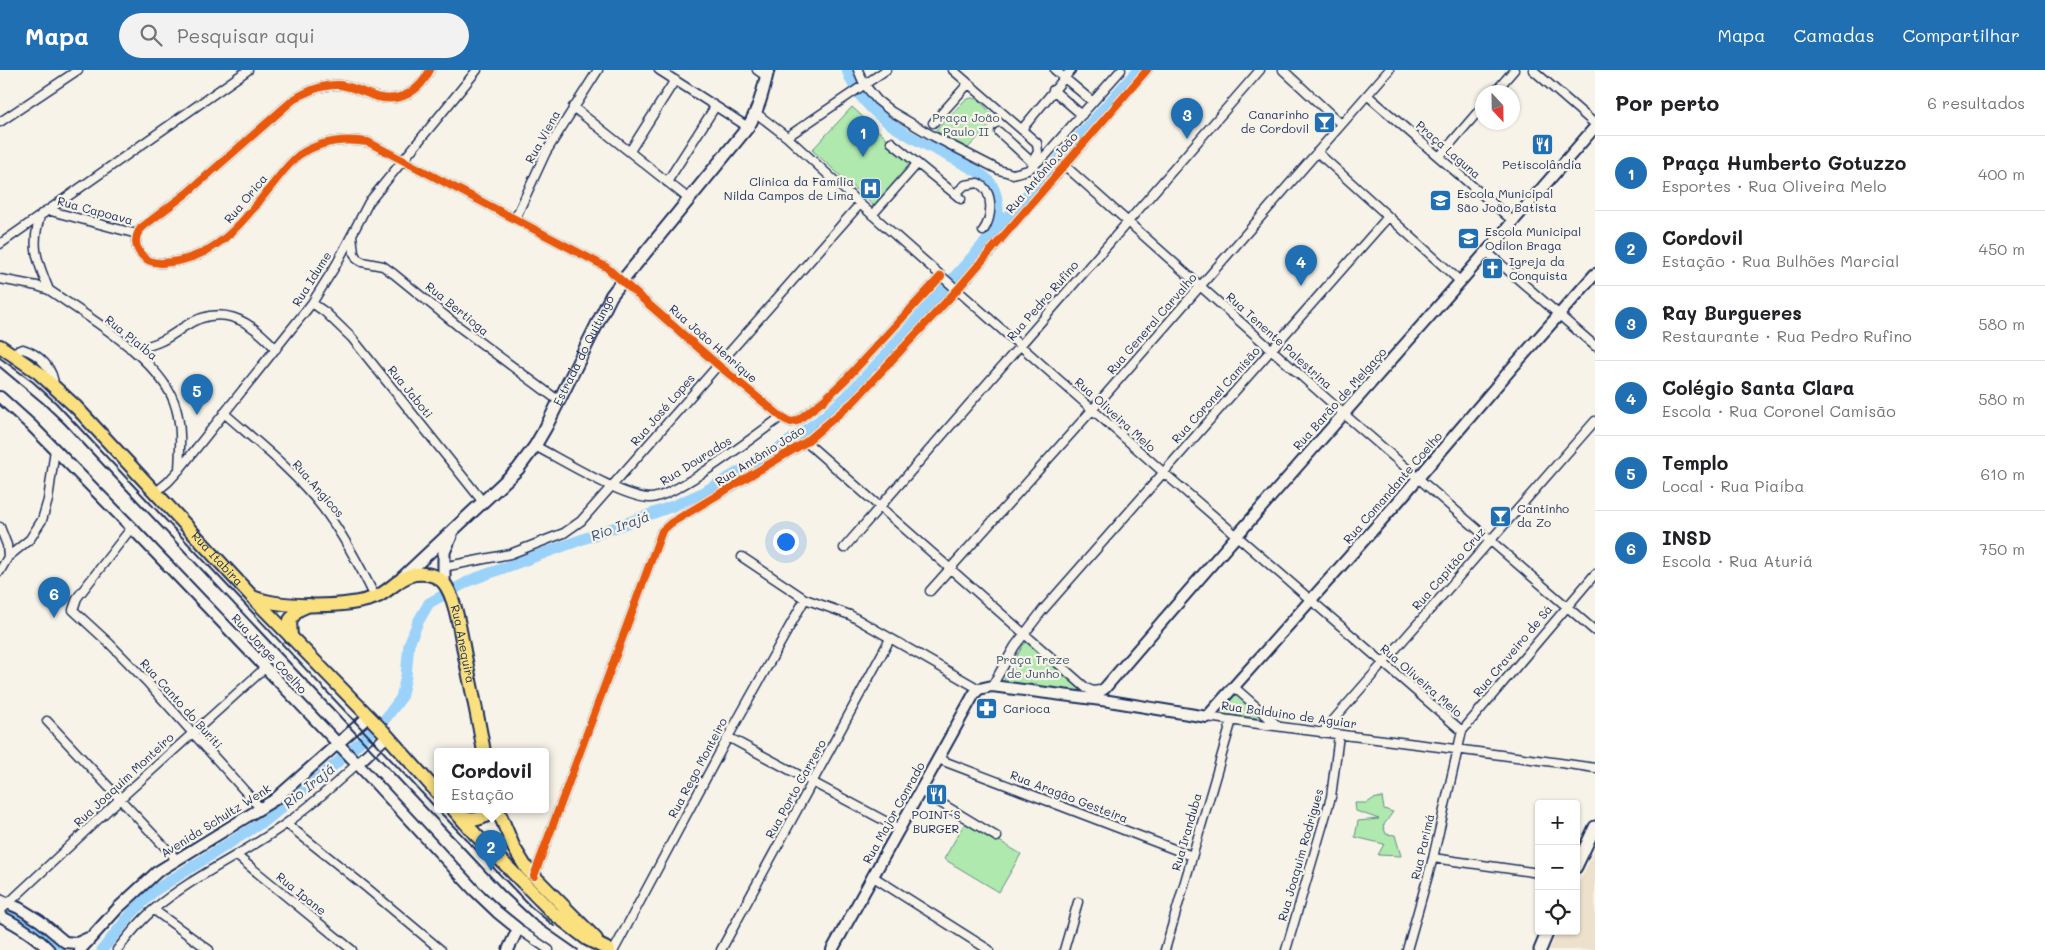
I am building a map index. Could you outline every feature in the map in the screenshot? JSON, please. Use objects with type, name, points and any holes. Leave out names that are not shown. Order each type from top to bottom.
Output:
[{"type":"main road","name":"Estrada do Quitungo","points":[[253,597],[276,603],[332,605],[358,602],[375,597],[392,588],[518,469],[535,446],[601,316],[622,280],[748,127],[756,113],[764,72]]},
{"type":"main road","name":"Rua Itabira","points":[[5,349],[54,386],[291,637],[385,733],[434,789]]},
{"type":"main road","name":"Estrada do Quitungo","points":[[447,588],[443,567],[446,544],[457,526]]},
{"type":"main road","points":[[400,579],[410,575],[424,574],[437,577],[447,588]]},
{"type":"main road","name":"Rua Anequirá","points":[[447,588],[457,620],[483,748]]},
{"type":"main road","points":[[291,637],[290,620],[298,610],[309,605]]},
{"type":"main road","points":[[457,813],[553,914],[580,934],[608,949]]},
{"type":"main road","points":[[457,813],[471,820],[484,817],[489,813]]},
{"type":"main road","points":[[499,813],[520,858],[534,876],[608,949]]},
{"type":"main road","points":[[1580,859],[1595,827]]},
{"type":"main road","points":[[1540,950],[1546,935]]},
{"type":"street","points":[[0,122],[78,70]]},
{"type":"street","points":[[0,244],[248,70]]},
{"type":"street","points":[[137,234],[279,110],[307,91],[323,86],[338,85],[357,88],[381,98],[400,97],[411,93],[421,84],[430,70]]},
{"type":"street","name":"Rua Idume","points":[[156,492],[179,470],[312,303],[369,202],[477,70]]},
{"type":"street","name":"Rua Viena","points":[[514,219],[546,152],[598,70]]},
{"type":"street","points":[[659,70],[748,127]]},
{"type":"street","name":"Rua Antônio João","points":[[858,70],[862,86],[892,112],[933,136],[999,170],[1013,174],[1034,164],[1082,115],[1121,70]]},
{"type":"street","points":[[786,137],[886,70]]},
{"type":"street","points":[[953,70],[1036,143],[1038,148],[1034,164],[999,132]]},
{"type":"street","points":[[1055,70],[1093,102]]},
{"type":"street","points":[[1022,129],[1070,70]]},
{"type":"street","name":"Rua Antônio João","points":[[534,876],[659,536],[670,523],[806,442],[853,402],[956,289],[1063,164],[1147,70]]},
{"type":"street","name":"Rua Pedro Rufino","points":[[844,548],[1260,70]]},
{"type":"street","points":[[1283,70],[1341,124]]},
{"type":"street","name":"Rua General Carvalho","points":[[930,592],[1093,409],[1389,70]]},
{"type":"street","points":[[1501,85],[1514,70]]},
{"type":"street","points":[[1533,70],[1595,125]]},
{"type":"street","points":[[630,150],[675,80]]},
{"type":"street","points":[[933,123],[968,84]]},
{"type":"street","points":[[1053,90],[1082,115]]},
{"type":"street","name":"Praça Laguna","points":[[1367,95],[1514,222]]},
{"type":"street","points":[[574,107],[689,199]]},
{"type":"street","points":[[667,182],[715,107]]},
{"type":"street","name":"Rua Oliveira Melo","points":[[756,113],[786,137],[1163,472],[1237,534],[1462,731]]},
{"type":"street","points":[[1439,157],[1475,115]]},
{"type":"street","name":"Rua Barão de Melgaço","points":[[1088,695],[1104,689],[1237,534],[1514,222],[1595,125]]},
{"type":"street","name":"Rua Orica","points":[[137,234],[138,250],[143,258],[150,262],[173,261],[212,248],[229,236],[297,156],[324,143],[353,140],[368,142],[403,160],[606,267],[622,280]]},
{"type":"street","points":[[872,215],[917,164],[891,142]]},
{"type":"street","points":[[1317,152],[1461,282]]},
{"type":"street","name":"Rua Antônio João","points":[[917,164],[958,196],[962,186],[969,183],[978,183],[985,190],[989,199],[990,209],[987,225],[983,231]]},
{"type":"street","name":"Rua Tenente Palestrina","points":[[1063,164],[1344,414],[1595,631]]},
{"type":"street","name":"Rua José Lopes","points":[[443,567],[501,557],[564,533],[581,521],[860,204]]},
{"type":"street","points":[[44,212],[36,231],[35,244],[36,259],[49,290]]},
{"type":"street","name":"Rua Capoava","points":[[44,212],[137,234]]},
{"type":"street","name":"Rua Coronel Camisão","points":[[992,686],[1025,632],[1388,217]]},
{"type":"street","name":"Rua Bertioga","points":[[352,235],[354,253],[357,259],[362,262],[382,266],[394,274],[458,326],[559,402]]},
{"type":"street","points":[[1487,252],[1595,346]]},
{"type":"street","name":"Rua Comandante Coelho","points":[[1207,717],[1595,274]]},
{"type":"street","name":"Rua Antônio João","points":[[791,422],[798,421],[811,412],[846,379],[943,277]]},
{"type":"street","name":"Rua Piaíba","points":[[0,279],[49,290],[130,348],[162,379],[176,407],[180,424],[179,470]]},
{"type":"street","name":"Rua João Henrique","points":[[622,280],[718,365],[781,417],[791,422]]},
{"type":"street","name":"Rua Jaboti","points":[[312,303],[352,338],[483,502]]},
{"type":"street","points":[[130,348],[140,348],[160,343],[195,321],[210,316],[225,316],[238,318],[252,325],[276,349]]},
{"type":"street","name":"Rua Jorge Coelho","points":[[1,401],[55,449],[132,527],[476,891],[518,929]]},
{"type":"street","name":"Rua Angicos","points":[[224,413],[284,467],[322,507],[350,548],[375,597]]},
{"type":"street","name":"Rua Dourados","points":[[535,446],[612,486],[650,498],[665,495],[722,459],[781,417]]},
{"type":"street","name":"Rua Capitão Cruz","points":[[1322,732],[1595,421]]},
{"type":"street","points":[[806,442],[950,569],[1025,632],[1088,695]]},
{"type":"street","points":[[0,571],[8,557],[30,539],[42,520],[48,500],[55,449]]},
{"type":"street","points":[[0,527],[7,545],[8,557]]},
{"type":"street","name":"Rua Canto do Buriti","points":[[132,527],[73,605],[73,610],[110,644],[261,808]]},
{"type":"street","points":[[742,557],[806,599],[843,612],[979,689]]},
{"type":"street","name":"Rua Craveiro de Sá","points":[[1457,748],[1462,731],[1595,574]]},
{"type":"street","name":"Rua Rego Monteiro","points":[[608,949],[806,599]]},
{"type":"street","name":"Rua Porto Carrero","points":[[721,950],[890,639]]},
{"type":"street","name":"Rua Joaquim Monteiro","points":[[3,906],[265,668]]},
{"type":"street","name":"Rua Balduino de Aguiar","points":[[979,689],[992,686],[1088,695],[1109,701],[1207,717],[1339,735],[1457,748],[1595,768]]},
{"type":"street","points":[[1234,687],[1277,726]]},
{"type":"street","name":"Rua Major Conrado","points":[[832,950],[921,791],[969,700],[979,689]]},
{"type":"street","points":[[1104,689],[1109,701]]},
{"type":"street","name":"Avenida Schultz Wenk","points":[[80,950],[132,894],[158,872],[261,808],[293,785],[340,747],[370,718]]},
{"type":"street","name":"Rua Iranduba","points":[[1165,950],[1232,720]]},
{"type":"street","points":[[47,721],[177,860]]},
{"type":"street","points":[[117,950],[131,932],[173,894],[287,824],[324,794],[385,733]]},
{"type":"street","name":"Rua Joaquim Rodrigues","points":[[1286,950],[1331,797],[1339,735]]},
{"type":"street","points":[[728,737],[900,829]]},
{"type":"street","name":"Rua Parimá","points":[[1407,950],[1433,858],[1457,748]]},
{"type":"street","name":"Rua Aragão Gesteira","points":[[938,759],[1192,856]]},
{"type":"street","points":[[921,791],[997,837]]},
{"type":"street","points":[[287,824],[441,950]]},
{"type":"street","name":"Rua Ipane","points":[[237,856],[352,950]]},
{"type":"street","points":[[520,858],[532,861],[540,858]]},
{"type":"street","points":[[1433,858],[1535,872]]},
{"type":"street","points":[[872,876],[989,950]]},
{"type":"street","points":[[1064,950],[1078,902]]},
{"type":"street","points":[[3,906],[40,922],[65,942],[76,943],[91,936]]},
{"type":"street","points":[[154,910],[209,950]]},
{"type":"street","points":[[0,916],[20,926],[41,941],[49,950]]},
{"type":"street","points":[[508,950],[518,929],[549,950]]},
{"type":"shaded area","points":[[1595,848],[1595,950],[1549,950],[1556,935],[1580,935],[1580,881]]},
{"type":"green space","name":"Praça João Paulo II","points":[[971,98],[978,99],[996,119],[968,148],[935,131],[965,100]]},
{"type":"green space","points":[[852,107],[915,164],[875,207],[812,150]]},
{"type":"green space","name":"Praça Treze de Junho","points":[[1027,642],[1032,642],[1082,688],[1079,691],[1003,682],[1023,645]]},
{"type":"green space","points":[[1236,693],[1267,719],[1223,714],[1221,709]]},
{"type":"green space","points":[[1382,797],[1384,809],[1393,812],[1383,826],[1386,834],[1395,835],[1401,856],[1378,855],[1384,844],[1355,837],[1358,821],[1379,819],[1356,811],[1355,803],[1367,803]]},
{"type":"green space","points":[[966,821],[1021,854],[999,892],[944,859]]},
{"type":"waterway","points":[[847,70],[865,102],[878,115],[893,126],[981,174],[989,181],[995,191],[997,202],[997,230]]},
{"type":"waterway","name":"Rio Irajá","points":[[102,950],[132,913],[154,891],[269,818],[338,762],[386,718],[401,698],[406,676],[409,644],[418,622],[429,603],[471,580],[673,506],[702,493],[776,450],[820,420],[845,398],[879,362],[1138,70]]},
{"type":"waterway","points":[[4,907],[34,924],[59,950]]},
{"type":"railway","points":[[0,358],[33,382],[56,403],[434,806]]},
{"type":"railway","points":[[0,367],[64,423],[504,891],[535,920],[578,950]]},
{"type":"railway","points":[[441,813],[530,906],[554,926]]},
{"type":"cycle path","points":[[430,70],[421,84],[401,97],[377,97],[350,87],[333,85],[315,89],[293,100],[187,193],[141,228],[137,234],[136,241],[140,252],[149,260],[162,263],[198,255],[213,247],[239,225],[285,169],[299,155],[315,146],[332,142],[350,140],[368,142],[606,267],[718,365],[784,419],[791,422],[797,421],[824,400],[846,379],[941,276]]},
{"type":"cycle path","points":[[534,876],[662,531],[671,523],[806,442],[853,402],[957,290],[1147,70]]},
{"type":"place","name":"Canarinho de Cordovil","points":[[1325,122]]},
{"type":"place","name":"Ray Burgueres","points":[[1187,139]]},
{"type":"place","name":"Petiscolândia","points":[[1542,144]]},
{"type":"place","name":"Praça Humberto Gotuzzo","points":[[863,157]]},
{"type":"place","name":"Clínica da Família Nilda Campos de Lima","points":[[870,189]]},
{"type":"place","name":"Escola Municipal São João Batista","points":[[1441,201]]},
{"type":"place","name":"Escola Municipal Odilon Braga","points":[[1469,239]]},
{"type":"place","name":"Igreja da Conquista","points":[[1493,269]]},
{"type":"place","name":"Colégio Santa Clara","points":[[1301,286]]},
{"type":"place","name":"Templo","points":[[197,415]]},
{"type":"place","name":"Cantinho da Zo","points":[[1501,516]]},
{"type":"place","name":"INSD","points":[[54,618]]},
{"type":"place","name":"Carioca","points":[[987,709]]},
{"type":"place","name":"POINT´S BURGER","points":[[936,794]]},
{"type":"place","name":"Cordovil","points":[[491,871]]}]
